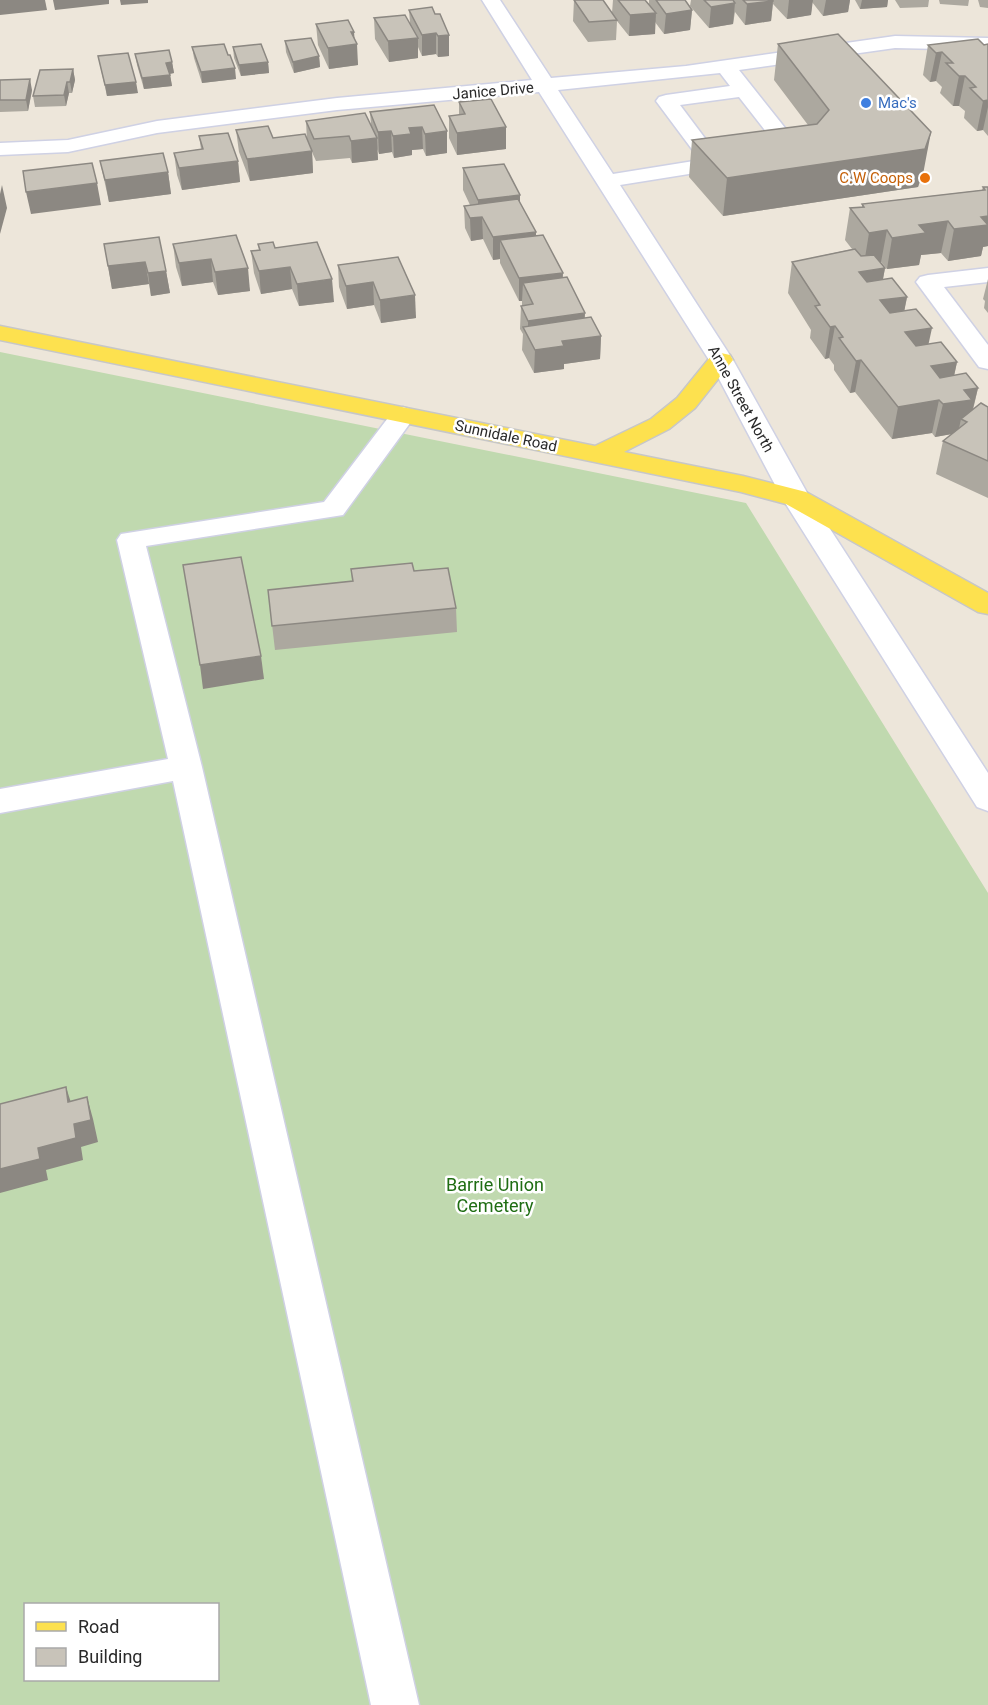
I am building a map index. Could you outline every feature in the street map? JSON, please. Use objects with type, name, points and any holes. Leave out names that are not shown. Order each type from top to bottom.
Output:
[{"type":"main road","name":"Sunnidale Road","points":[[0,333],[597,455],[795,498],[988,605]]},
{"type":"main road","points":[[597,455],[660,424],[686,403],[721,360]]},
{"type":"street","name":"Anne Street North","points":[[491,0],[721,360],[795,498],[988,799]]},
{"type":"street","name":"Janice Drive","points":[[0,149],[68,146],[157,127],[336,104],[546,87],[726,67],[895,42],[988,44]]},
{"type":"street","points":[[607,181],[714,165],[776,154],[784,150],[786,143],[726,67]]},
{"type":"street","points":[[714,165],[666,101],[744,90]]},
{"type":"street","points":[[988,275],[928,282],[988,362]]},
{"type":"street","points":[[395,1705],[186,767],[131,540],[333,509],[403,415]]},
{"type":"street","points":[[0,801],[186,767]]},
{"type":"green space","name":"Barrie Union Cemetery","points":[[0,352],[746,503],[988,893],[988,1705],[0,1705]]},
{"type":"building","points":[[574,0],[603,0],[617,20],[589,22]]},
{"type":"building","points":[[618,0],[645,0],[656,13],[630,15]]},
{"type":"building","points":[[656,0],[685,0],[692,10],[666,14]]},
{"type":"building","points":[[704,0],[733,0],[735,3],[711,7]]},
{"type":"building","points":[[743,0],[773,0],[773,1],[747,4]]},
{"type":"building","points":[[432,7],[435,14],[440,14],[449,35],[438,36],[436,33],[422,35],[409,10]]},
{"type":"building","points":[[405,15],[418,38],[388,41],[374,18]]},
{"type":"building","points":[[348,20],[357,44],[328,48],[316,24]]},
{"type":"building","points":[[838,34],[931,132],[925,149],[727,178],[692,140],[817,124],[829,110],[778,44]]},
{"type":"building","points":[[311,38],[319,56],[293,62],[285,41]]},
{"type":"building","points":[[978,39],[984,45],[988,44],[988,100],[983,101],[970,88],[976,87],[965,76],[959,76],[946,63],[953,63],[942,52],[936,53],[928,45]]},
{"type":"building","points":[[224,44],[235,68],[201,72],[192,47]]},
{"type":"building","points":[[261,44],[268,62],[239,65],[233,47]]},
{"type":"building","points":[[169,50],[172,62],[166,63],[170,75],[142,78],[135,54]]},
{"type":"building","points":[[128,53],[136,82],[105,85],[98,56]]},
{"type":"building","points":[[73,69],[64,95],[33,96],[40,70]]},
{"type":"building","points":[[30,79],[26,100],[0,100],[0,80]]},
{"type":"building","points":[[491,99],[506,127],[457,133],[449,116],[465,114],[459,102]]},
{"type":"building","points":[[434,105],[447,131],[425,134],[422,127],[409,128],[411,134],[393,136],[391,131],[378,132],[370,112]]},
{"type":"building","points":[[365,113],[377,138],[351,141],[349,136],[314,139],[306,121]]},
{"type":"building","points":[[268,126],[273,138],[305,134],[312,151],[247,159],[236,130]]},
{"type":"building","points":[[228,133],[238,161],[179,168],[174,153],[203,149],[199,136]]},
{"type":"building","points":[[163,153],[168,172],[105,180],[100,161]]},
{"type":"building","points":[[92,163],[97,183],[26,192],[23,171]]},
{"type":"building","points":[[504,164],[520,195],[478,200],[463,168]]},
{"type":"building","points":[[983,187],[988,187],[988,216],[981,217],[988,225],[954,229],[948,221],[919,225],[926,233],[892,238],[887,230],[869,233],[850,208],[864,207],[862,204],[985,190]]},
{"type":"building","points":[[518,199],[536,232],[493,237],[482,217],[470,218],[464,206]]},
{"type":"building","points":[[236,235],[248,268],[215,272],[211,259],[179,263],[173,244]]},
{"type":"building","points":[[543,235],[563,273],[519,278],[500,240]]},
{"type":"building","points":[[159,237],[166,271],[148,273],[145,262],[108,266],[104,244]]},
{"type":"building","points":[[273,242],[275,248],[317,242],[332,279],[297,284],[290,267],[259,271],[251,251],[260,250],[258,244]]},
{"type":"building","points":[[855,249],[861,256],[874,255],[885,268],[859,272],[867,282],[892,278],[907,297],[880,300],[890,313],[916,309],[932,328],[905,332],[916,346],[941,342],[957,362],[931,366],[940,378],[966,373],[978,388],[964,390],[972,400],[943,404],[939,400],[898,407],[861,360],[856,361],[839,338],[843,337],[835,326],[830,327],[815,306],[820,305],[792,262]]},
{"type":"building","points":[[398,257],[415,295],[380,300],[373,282],[346,286],[338,265]]},
{"type":"building","points":[[567,277],[585,313],[528,321],[521,306],[533,304],[523,283]]},
{"type":"building","points":[[591,317],[601,336],[562,341],[564,346],[535,350],[523,327]]},
{"type":"building","points":[[981,403],[988,407],[988,461],[943,441],[967,422],[961,419]]},
{"type":"building","points":[[241,557],[261,656],[200,665],[183,565]]},
{"type":"building","points":[[412,563],[414,571],[448,568],[456,608],[272,626],[268,590],[353,581],[351,569]]},
{"type":"building","points":[[66,1087],[68,1102],[87,1097],[91,1120],[74,1124],[76,1138],[38,1148],[40,1159],[0,1169],[0,1104]]},
{"type":"place","name":"Mac's","points":[[866,103]]},
{"type":"place","name":"C.W Coops","points":[[925,178]]}]
